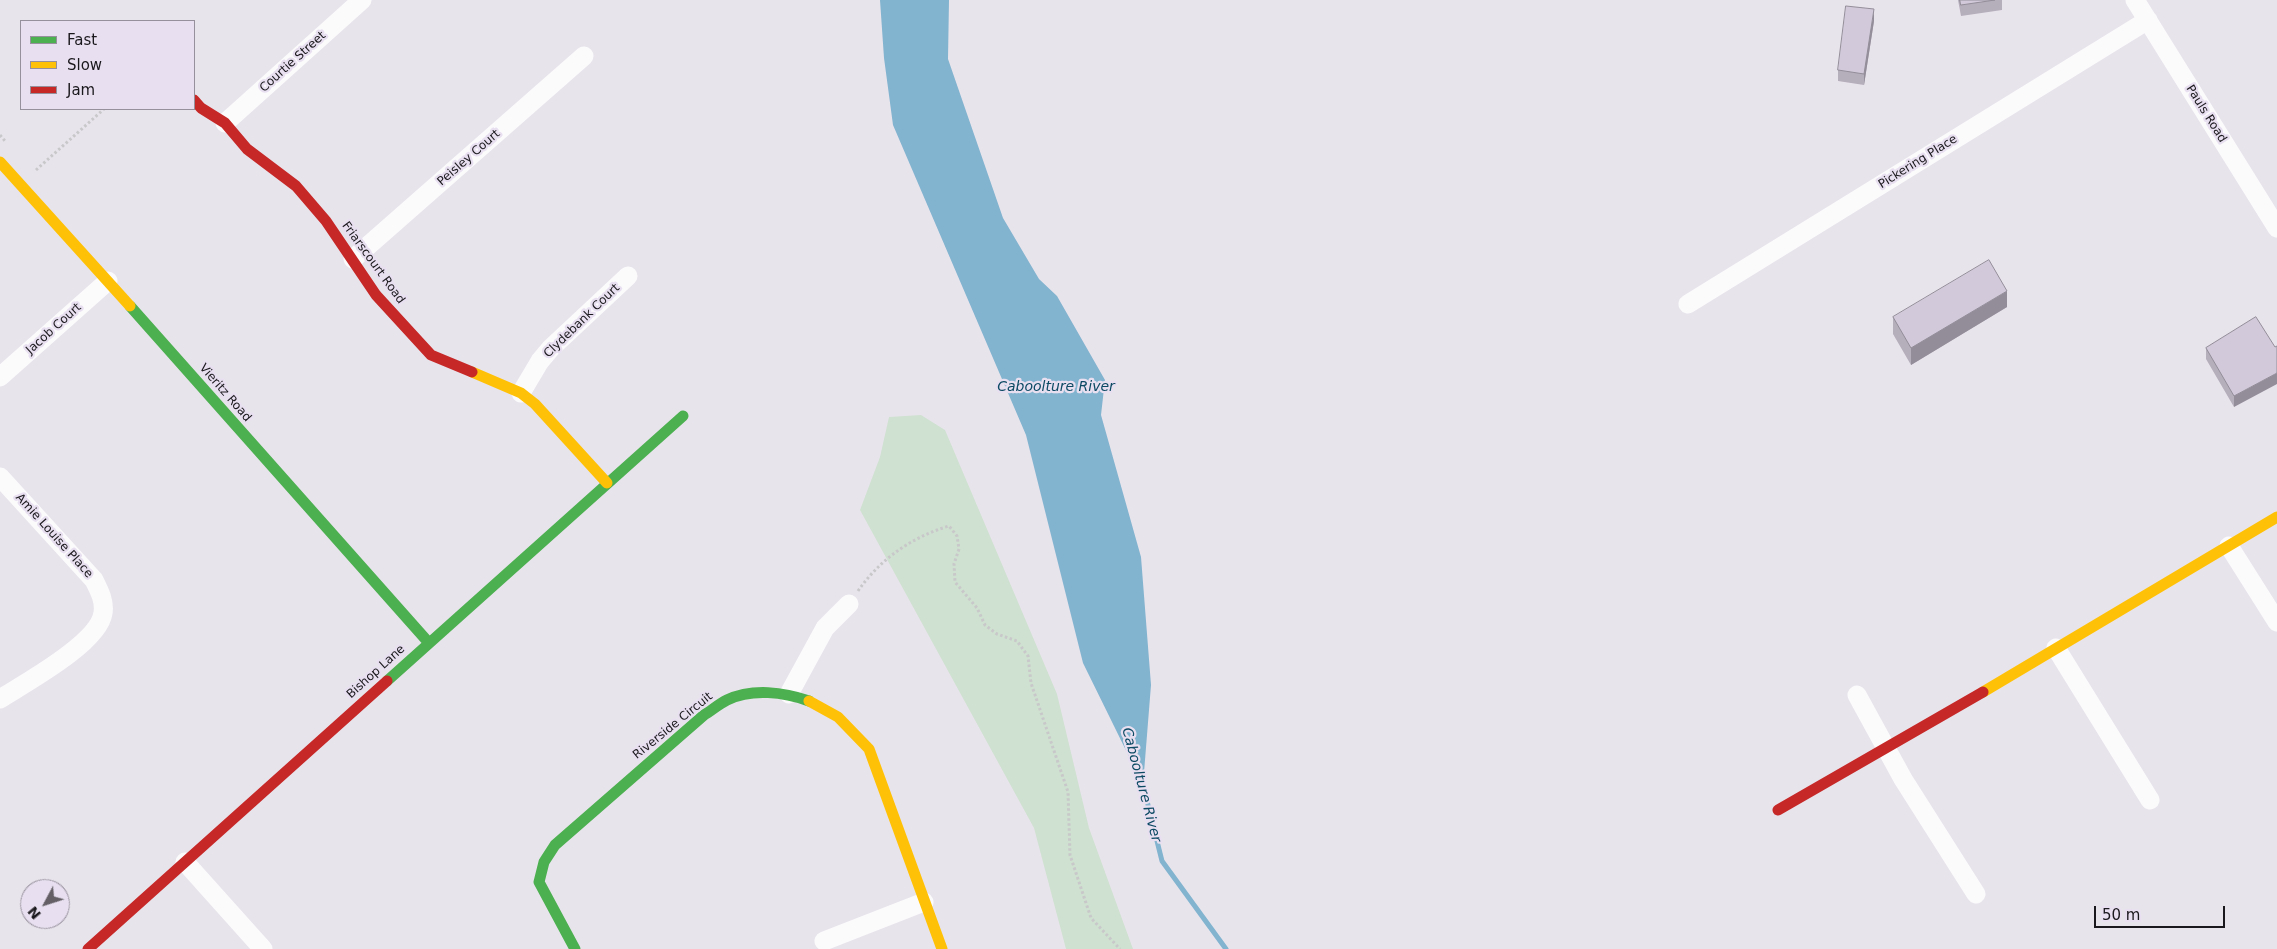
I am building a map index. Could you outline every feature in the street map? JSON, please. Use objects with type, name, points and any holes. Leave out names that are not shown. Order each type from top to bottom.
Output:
[{"type":"street","name":"Courtie Street","points":[[225,123],[362,0]]},
{"type":"street","name":"Pauls Road","points":[[2135,0],[2277,228]]},
{"type":"street","name":"Pickering Place","points":[[1688,304],[2148,20]]},
{"type":"street","name":"Peisley Court","points":[[353,259],[584,56]]},
{"type":"street","name":"Friarscourt Road","points":[[195,101],[201,108],[225,123],[247,150],[296,186],[326,221],[376,295],[431,355],[521,393],[535,404],[607,483]]},
{"type":"street","name":"Vieritz Road","points":[[0,162],[429,643]]},
{"type":"street","name":"Clydebank Court","points":[[521,393],[540,361],[551,348],[628,276]]},
{"type":"street","name":"Jacob Court","points":[[0,377],[108,281]]},
{"type":"street","name":"Bishop Lane","points":[[88,949],[683,416]]},
{"type":"street","name":"Amie Louise Place","points":[[0,477],[94,580],[102,596],[103,614],[96,628],[63,659],[0,699]]},
{"type":"street","points":[[1778,810],[2277,517]]},
{"type":"street","points":[[2229,546],[2277,622]]},
{"type":"street","points":[[789,694],[825,628],[848,604]]},
{"type":"street","points":[[2056,648],[2150,800]]},
{"type":"street","name":"Riverside Circuit","points":[[575,949],[543,893],[539,882],[545,857],[555,844],[704,715],[727,700],[743,695],[764,692],[789,694],[809,699],[831,712],[850,728],[869,749],[942,949]]},
{"type":"street","points":[[1857,695],[1903,779],[1976,894]]},
{"type":"street","points":[[185,862],[263,949]]},
{"type":"street","points":[[824,941],[924,902]]},
{"type":"path","points":[[34,172],[103,110]]},
{"type":"path","points":[[848,604],[866,579],[902,546],[933,530],[949,526],[957,536],[958,549],[954,564],[955,582],[964,595],[977,608],[985,625],[997,634],[1017,641],[1028,656],[1031,683],[1068,792],[1070,855],[1090,918],[1120,949]]},
{"type":"green space","points":[[921,415],[945,430],[1057,694],[1089,828],[1133,949],[1066,949],[1034,828],[860,510],[880,457],[889,417]]},
{"type":"water","name":"Caboolture River","points":[[880,0],[949,0],[948,59],[1003,218],[1039,279],[1057,296],[1105,380],[1101,415],[1141,557],[1151,685],[1143,785],[1083,663],[1026,435],[893,125],[884,58]]},
{"type":"building","points":[[1960,0],[1995,0],[1961,5]]},
{"type":"building","points":[[1846,6],[1874,9],[1864,74],[1838,70]]},
{"type":"building","points":[[1989,260],[2007,291],[1911,348],[1893,317]]},
{"type":"building","points":[[2256,317],[2275,347],[2277,346],[2277,373],[2234,396],[2206,348]]},
{"type":"waterway","name":"Caboolture River","points":[[1143,785],[1162,861],[1226,949]]},
{"type":"traffic: fast","points":[[130,306],[429,643]]},
{"type":"traffic: fast","points":[[387,681],[683,416]]},
{"type":"traffic: fast","points":[[575,949],[539,882],[544,862],[555,845],[704,715],[724,702],[737,696],[757,693],[789,695],[809,701]]},
{"type":"traffic: slow","points":[[0,162],[130,306]]},
{"type":"traffic: slow","points":[[472,372],[521,393],[535,404],[607,483]]},
{"type":"traffic: slow","points":[[1983,692],[2277,517]]},
{"type":"traffic: slow","points":[[809,701],[838,717],[869,749],[942,949]]},
{"type":"traffic: jam","points":[[195,101],[201,108],[225,123],[247,149],[296,186],[326,221],[376,295],[431,355],[472,372]]},
{"type":"traffic: jam","points":[[88,949],[387,681]]},
{"type":"traffic: jam","points":[[1778,810],[1983,692]]}]
